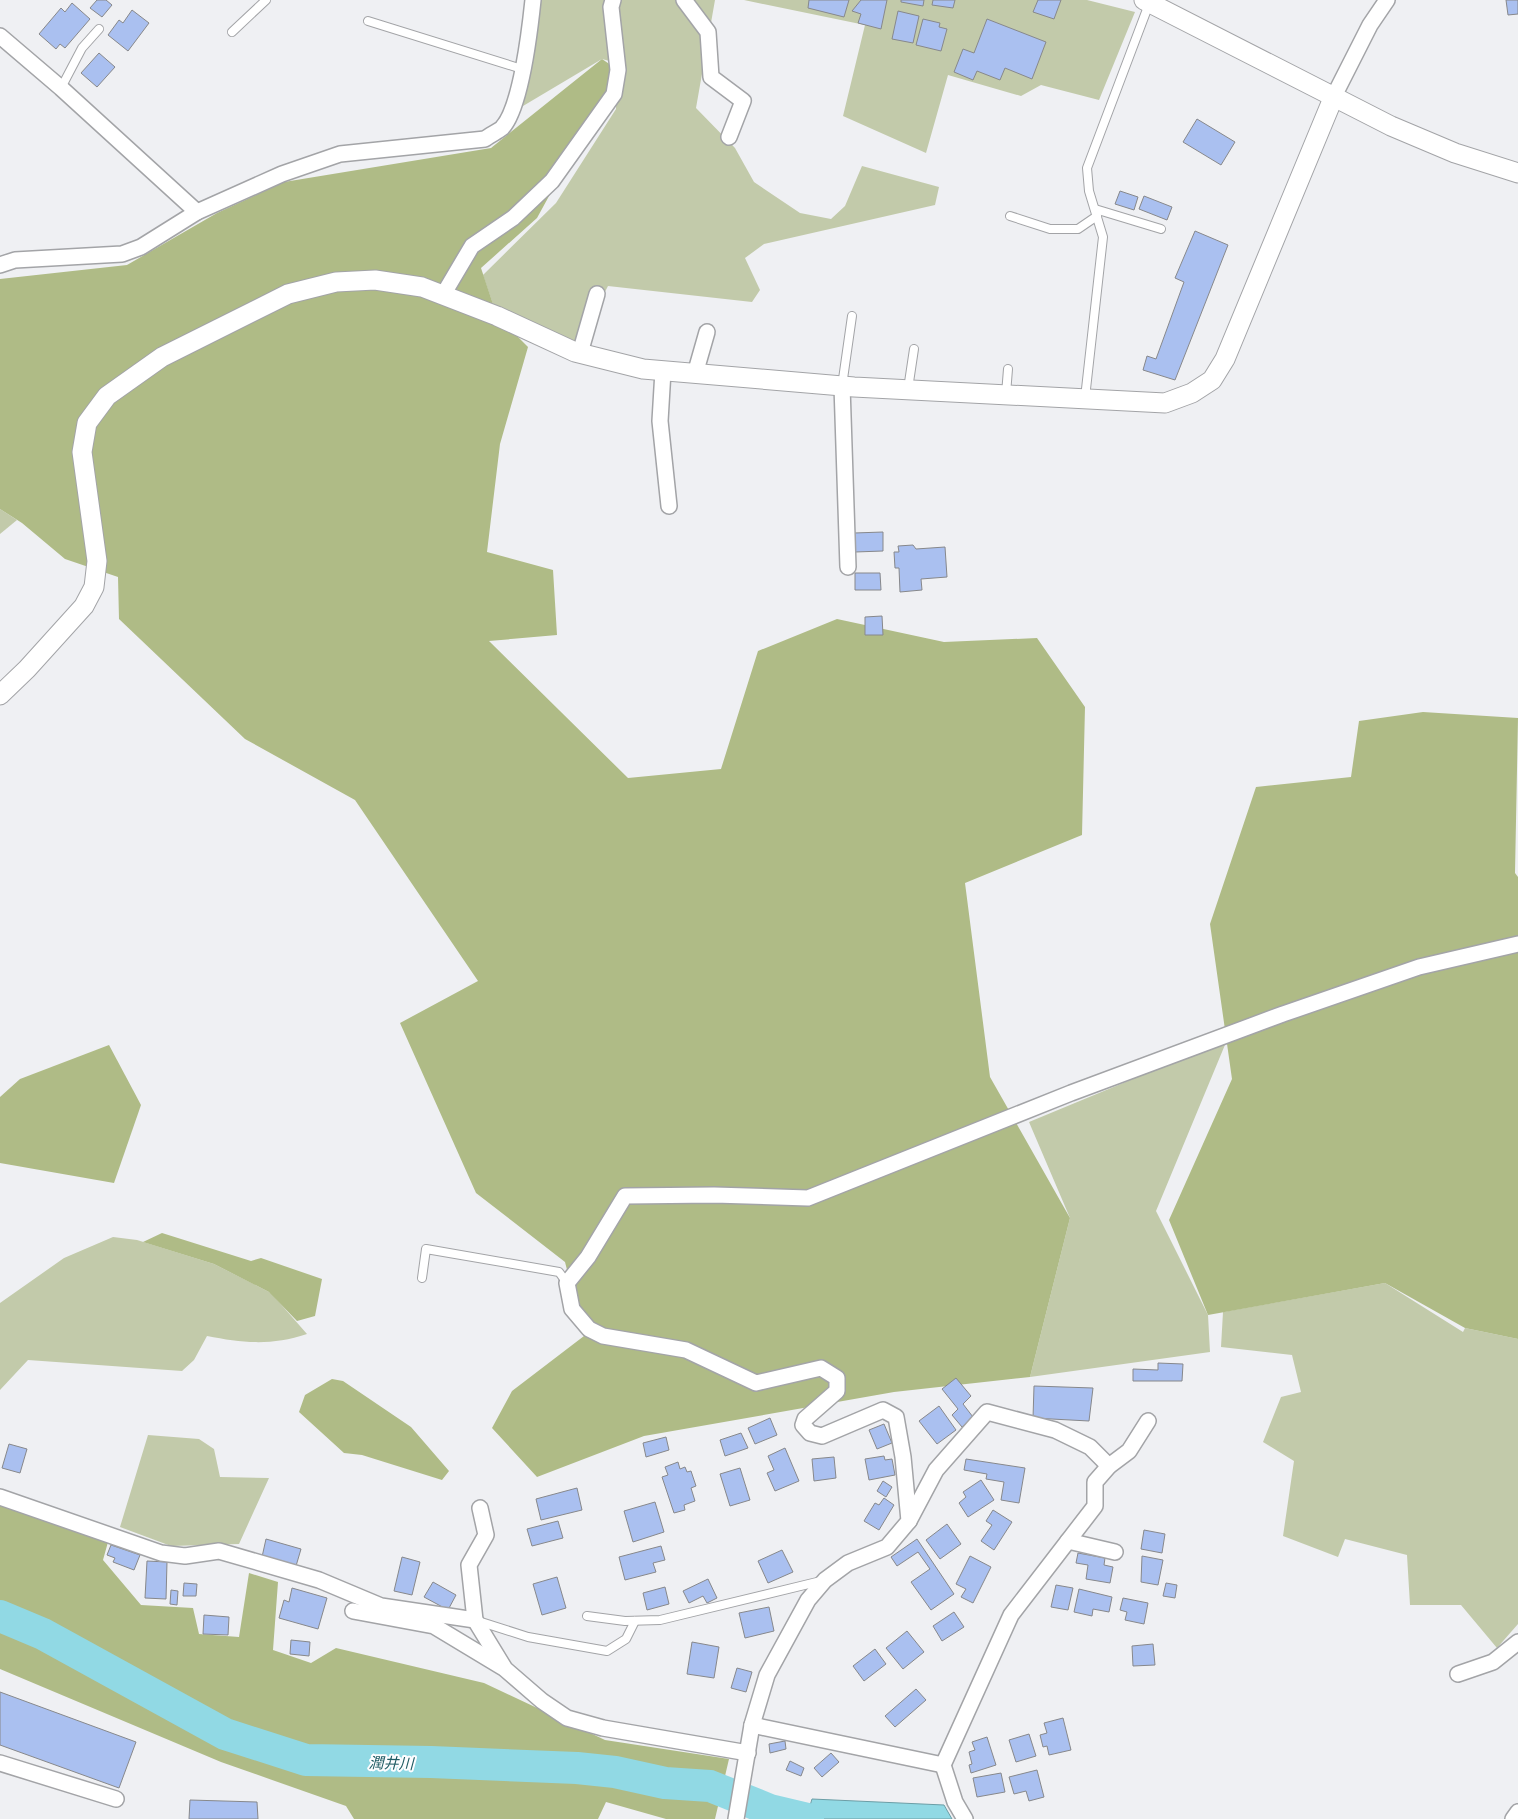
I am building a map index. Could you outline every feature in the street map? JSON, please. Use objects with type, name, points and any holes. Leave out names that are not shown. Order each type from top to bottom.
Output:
[{"type":"street","points":[[0,265],[15,260],[122,254],[141,247],[197,212],[282,174],[340,154],[485,139],[502,128],[518,95],[533,0]]},
{"type":"street","points":[[443,295],[472,246],[514,218],[552,181],[614,94],[618,70],[611,8],[613,0]]},
{"type":"street","points":[[684,0],[708,32],[711,77],[743,100],[729,137]]},
{"type":"street","points":[[0,695],[27,669],[84,606],[94,587],[97,561],[82,452],[86,423],[107,396],[162,357],[288,294],[336,282],[375,280],[422,287],[580,353],[642,369],[842,386],[1165,403],[1192,393],[1212,380],[1225,359],[1334,96],[1370,25],[1387,0]]},
{"type":"street","points":[[1147,1],[1391,126],[1455,153],[1518,173]]},
{"type":"street","points":[[0,36],[61,88],[197,212]]},
{"type":"street","points":[[580,353],[597,294]]},
{"type":"street","points":[[695,374],[707,332]]},
{"type":"street","points":[[663,371],[660,421],[669,506]]},
{"type":"street","points":[[842,386],[848,568]]},
{"type":"street","points":[[909,1521],[903,1457],[896,1417],[883,1410],[822,1436],[810,1433],[803,1425],[805,1419],[837,1391],[837,1378],[821,1368],[756,1383],[686,1350],[604,1336],[589,1329],[572,1309],[567,1284],[588,1257],[625,1196],[808,1198],[1071,1093],[1283,1014],[1419,967],[1518,944]]},
{"type":"street","points":[[736,1819],[752,1725],[767,1675],[808,1600],[825,1580],[848,1563],[887,1547],[909,1521],[936,1470],[987,1412],[1055,1430],[1090,1447],[1109,1466]]},
{"type":"street","points":[[965,1819],[955,1802],[943,1765],[1012,1615],[1096,1506],[1095,1482],[1109,1466],[1129,1451],[1148,1421]]},
{"type":"street","points":[[0,1496],[161,1553],[185,1556],[219,1551],[319,1580],[381,1606],[475,1620]]},
{"type":"street","points":[[480,1508],[486,1535],[469,1565],[475,1620],[505,1669]]},
{"type":"street","points":[[1068,1541],[1114,1552]]},
{"type":"street","points":[[353,1611],[434,1626],[505,1669],[542,1701],[567,1718],[603,1728],[748,1753]]},
{"type":"street","points":[[1458,1674],[1493,1662],[1518,1642]]},
{"type":"street","points":[[752,1725],[943,1765]]},
{"type":"street","points":[[0,1763],[116,1799]]},
{"type":"street","points":[[1513,1819],[1518,1812]]},
{"type":"lane","points":[[232,32],[266,0]]},
{"type":"lane","points":[[1086,398],[1103,237],[1089,192],[1087,168],[1147,1]]},
{"type":"lane","points":[[368,22],[522,69]]},
{"type":"lane","points":[[61,88],[82,48],[99,28]]},
{"type":"lane","points":[[1010,216],[1050,229],[1078,229],[1096,212]]},
{"type":"lane","points":[[1096,212],[1161,229]]},
{"type":"lane","points":[[842,386],[852,316]]},
{"type":"lane","points":[[908,390],[914,349]]},
{"type":"lane","points":[[1006,394],[1008,369]]},
{"type":"lane","points":[[422,1278],[426,1249],[559,1272],[567,1284]]},
{"type":"lane","points":[[587,1616],[635,1621],[660,1620],[825,1580]]},
{"type":"lane","points":[[475,1620],[528,1637],[607,1652],[626,1639],[635,1621]]},
{"type":"green space","points":[[540,0],[604,0],[611,7],[612,0],[715,0],[696,108],[735,148],[754,182],[800,213],[831,219],[845,206],[862,166],[939,187],[935,205],[764,244],[745,258],[760,290],[752,302],[608,286],[578,344],[497,316],[483,275],[556,203],[616,109],[617,63],[602,59],[523,106]]},
{"type":"green space","points":[[744,0],[1087,0],[1135,12],[1099,100],[1041,85],[1021,96],[948,75],[926,153],[843,116],[865,25]]},
{"type":"green space","points":[[602,59],[618,70],[537,218],[481,268],[497,316],[528,347],[500,444],[487,552],[553,570],[557,635],[489,641],[628,778],[721,769],[758,651],[837,619],[944,642],[1037,638],[1085,707],[1082,835],[965,883],[990,1077],[1070,1218],[1030,1377],[894,1392],[644,1436],[537,1477],[492,1428],[512,1391],[584,1336],[565,1262],[476,1193],[400,1023],[478,981],[355,800],[245,739],[119,619],[118,577],[65,559],[22,523],[0,509],[0,279],[127,265],[217,213],[284,182],[491,148]]},
{"type":"green space","points":[[0,509],[17,520],[0,534]]},
{"type":"green space","points":[[1423,712],[1518,718],[1515,873],[1518,877],[1518,1339],[1465,1328],[1385,1283],[1208,1315],[1169,1220],[1232,1079],[1210,924],[1256,787],[1351,777],[1359,721]]},
{"type":"green space","points":[[1227,1040],[1156,1211],[1208,1315],[1210,1352],[1030,1377],[1070,1218],[1029,1122]]},
{"type":"green space","points":[[109,1045],[141,1105],[114,1183],[0,1163],[0,1097],[20,1079]]},
{"type":"green space","points":[[162,1233],[251,1261],[261,1258],[322,1279],[315,1316],[297,1321],[269,1292],[214,1264],[143,1242]]},
{"type":"green space","points":[[113,1237],[137,1240],[214,1264],[271,1293],[307,1334],[269,1342],[207,1336],[194,1360],[182,1371],[28,1360],[0,1390],[0,1303],[64,1258]]},
{"type":"green space","points":[[1385,1283],[1463,1332],[1465,1328],[1518,1339],[1518,1624],[1497,1648],[1461,1605],[1410,1605],[1407,1555],[1345,1539],[1338,1557],[1283,1536],[1294,1461],[1263,1442],[1281,1397],[1301,1392],[1292,1355],[1221,1347],[1223,1312]]},
{"type":"green space","points":[[332,1379],[343,1381],[411,1427],[449,1471],[442,1480],[362,1455],[344,1453],[299,1412],[305,1395]]},
{"type":"green space","points":[[148,1435],[199,1439],[214,1449],[220,1477],[269,1478],[239,1544],[171,1546],[120,1527]]},
{"type":"green space","points":[[0,1504],[108,1542],[103,1560],[141,1605],[193,1608],[199,1634],[239,1637],[249,1573],[278,1582],[273,1650],[311,1663],[336,1648],[484,1683],[605,1740],[729,1759],[715,1819],[666,1819],[606,1802],[598,1819],[354,1819],[346,1806],[221,1762],[0,1669]]},
{"type":"water","points":[[812,1799],[944,1805],[952,1819],[806,1819]]},
{"type":"building","points":[[97,0],[106,0],[112,5],[102,17],[90,8]]},
{"type":"building","points":[[809,0],[849,0],[844,17],[808,8]]},
{"type":"building","points":[[861,0],[887,0],[881,29],[858,23],[861,14],[852,11]]},
{"type":"building","points":[[901,0],[924,0],[923,6],[901,2]]},
{"type":"building","points":[[933,0],[955,0],[953,8],[932,5]]},
{"type":"building","points":[[1038,0],[1061,0],[1054,19],[1033,12]]},
{"type":"building","points":[[1506,0],[1518,0],[1518,14],[1508,15]]},
{"type":"building","points":[[72,3],[90,19],[65,48],[60,44],[56,49],[39,34],[61,8],[65,12]]},
{"type":"building","points":[[132,10],[149,23],[128,51],[108,35],[119,20],[123,23]]},
{"type":"building","points":[[898,11],[919,16],[913,43],[892,39]]},
{"type":"building","points":[[923,19],[940,23],[939,27],[947,29],[941,51],[916,45]]},
{"type":"building","points":[[987,19],[1046,42],[1032,79],[1005,68],[1000,80],[977,71],[973,80],[954,72],[963,49],[974,53]]},
{"type":"building","points":[[99,53],[115,67],[97,87],[81,73]]},
{"type":"building","points":[[1197,119],[1235,142],[1221,165],[1183,142]]},
{"type":"building","points":[[1120,191],[1138,197],[1134,210],[1115,204]]},
{"type":"building","points":[[1144,196],[1172,207],[1167,220],[1139,209]]},
{"type":"building","points":[[1195,231],[1228,245],[1175,380],[1143,370],[1147,356],[1156,359],[1184,282],[1175,278]]},
{"type":"building","points":[[883,532],[883,551],[855,552],[854,533]]},
{"type":"building","points":[[913,545],[916,549],[945,547],[947,577],[921,579],[922,590],[900,592],[899,568],[895,568],[894,552],[899,552],[898,546]]},
{"type":"building","points":[[855,573],[880,573],[881,590],[855,590]]},
{"type":"building","points":[[882,616],[883,635],[865,635],[865,617]]},
{"type":"building","points":[[1158,1363],[1183,1364],[1182,1381],[1133,1381],[1133,1369],[1158,1370]]},
{"type":"building","points":[[956,1378],[971,1396],[963,1404],[973,1417],[962,1427],[952,1415],[958,1409],[942,1389]]},
{"type":"building","points":[[1034,1386],[1093,1388],[1089,1421],[1033,1418]]},
{"type":"building","points":[[939,1406],[956,1430],[937,1444],[919,1421]]},
{"type":"building","points":[[770,1418],[777,1435],[755,1444],[748,1428]]},
{"type":"building","points":[[884,1424],[892,1443],[877,1449],[869,1430]]},
{"type":"building","points":[[741,1433],[748,1448],[725,1456],[720,1440]]},
{"type":"building","points":[[666,1437],[669,1450],[646,1457],[643,1443]]},
{"type":"building","points":[[9,1444],[27,1449],[20,1473],[2,1468]]},
{"type":"building","points":[[785,1448],[799,1481],[775,1491],[767,1473],[774,1470],[768,1456]]},
{"type":"building","points":[[884,1456],[885,1460],[892,1459],[895,1475],[869,1480],[865,1459]]},
{"type":"building","points":[[834,1457],[836,1478],[814,1481],[812,1459]]},
{"type":"building","points":[[966,1459],[1025,1468],[1019,1503],[1001,1500],[1004,1482],[986,1479],[987,1474],[964,1470]]},
{"type":"building","points":[[678,1462],[680,1469],[685,1467],[687,1472],[691,1471],[696,1486],[691,1488],[695,1501],[684,1505],[685,1510],[674,1513],[662,1477],[668,1475],[665,1467]]},
{"type":"building","points":[[740,1468],[750,1500],[730,1506],[720,1474]]},
{"type":"building","points":[[981,1480],[994,1500],[968,1517],[959,1503],[966,1497],[963,1492]]},
{"type":"building","points":[[883,1481],[892,1487],[886,1497],[877,1491]]},
{"type":"building","points":[[577,1488],[582,1510],[541,1520],[536,1499]]},
{"type":"building","points":[[884,1498],[894,1505],[879,1530],[864,1521],[875,1503],[879,1505]]},
{"type":"building","points":[[655,1502],[664,1532],[633,1542],[624,1511]]},
{"type":"building","points":[[993,1510],[1012,1522],[994,1550],[981,1541],[992,1525],[986,1521]]},
{"type":"building","points":[[558,1521],[563,1538],[532,1546],[527,1529]]},
{"type":"building","points":[[947,1524],[961,1544],[940,1559],[926,1540]]},
{"type":"building","points":[[1144,1530],[1165,1534],[1162,1553],[1141,1549]]},
{"type":"building","points":[[266,1539],[301,1549],[296,1566],[262,1557]]},
{"type":"building","points":[[917,1539],[954,1594],[931,1610],[911,1582],[930,1569],[918,1552],[897,1566],[891,1557]]},
{"type":"building","points":[[111,1545],[140,1555],[134,1570],[113,1562],[115,1558],[107,1555]]},
{"type":"building","points":[[661,1546],[665,1560],[653,1563],[656,1572],[625,1580],[619,1557]]},
{"type":"building","points":[[782,1550],[793,1572],[768,1583],[758,1561]]},
{"type":"building","points":[[1078,1553],[1105,1558],[1104,1565],[1113,1567],[1110,1583],[1086,1579],[1088,1565],[1076,1563]]},
{"type":"building","points":[[970,1556],[991,1567],[973,1603],[961,1597],[966,1589],[956,1584]]},
{"type":"building","points":[[1142,1556],[1163,1560],[1158,1585],[1141,1582]]},
{"type":"building","points":[[402,1557],[420,1562],[412,1595],[394,1591]]},
{"type":"building","points":[[147,1561],[167,1562],[166,1599],[145,1598]]},
{"type":"building","points":[[557,1577],[566,1608],[542,1615],[533,1584]]},
{"type":"building","points":[[708,1579],[717,1598],[707,1603],[703,1596],[689,1603],[683,1591]]},
{"type":"building","points":[[433,1582],[456,1595],[448,1610],[424,1597]]},
{"type":"building","points":[[184,1583],[197,1584],[196,1596],[183,1596]]},
{"type":"building","points":[[1166,1583],[1177,1585],[1175,1598],[1163,1596]]},
{"type":"building","points":[[1056,1585],[1073,1588],[1068,1610],[1051,1607]]},
{"type":"building","points":[[665,1587],[669,1604],[647,1610],[643,1593]]},
{"type":"building","points":[[292,1588],[327,1598],[318,1629],[279,1618],[284,1600],[289,1602]]},
{"type":"building","points":[[1079,1589],[1112,1597],[1109,1612],[1093,1609],[1092,1616],[1074,1612]]},
{"type":"building","points":[[171,1590],[178,1591],[177,1605],[170,1604]]},
{"type":"building","points":[[1123,1598],[1148,1603],[1144,1624],[1125,1620],[1127,1612],[1120,1610]]},
{"type":"building","points":[[769,1607],[774,1631],[745,1638],[739,1613]]},
{"type":"building","points":[[954,1612],[964,1627],[942,1641],[933,1626]]},
{"type":"building","points":[[204,1615],[229,1617],[228,1635],[203,1634]]},
{"type":"building","points":[[907,1631],[924,1652],[903,1669],[886,1648]]},
{"type":"building","points":[[291,1640],[310,1642],[309,1656],[290,1654]]},
{"type":"building","points":[[692,1642],[719,1647],[714,1678],[687,1674]]},
{"type":"building","points":[[1153,1644],[1155,1665],[1133,1666],[1132,1646]]},
{"type":"building","points":[[875,1649],[886,1664],[864,1681],[853,1666]]},
{"type":"building","points":[[737,1668],[752,1672],[746,1692],[731,1688]]},
{"type":"building","points":[[916,1689],[926,1700],[895,1727],[885,1716]]},
{"type":"building","points":[[0,1692],[136,1742],[119,1788],[0,1745]]},
{"type":"building","points":[[1063,1718],[1071,1750],[1049,1755],[1047,1746],[1043,1747],[1040,1735],[1047,1733],[1044,1723]]},
{"type":"building","points":[[1029,1734],[1036,1756],[1016,1762],[1009,1740]]},
{"type":"building","points":[[987,1737],[996,1765],[971,1773],[969,1765],[972,1764],[969,1752],[975,1750],[972,1742]]},
{"type":"building","points":[[785,1741],[786,1749],[770,1753],[769,1744]]},
{"type":"building","points":[[831,1753],[839,1762],[822,1777],[814,1768]]},
{"type":"building","points":[[790,1761],[804,1768],[801,1776],[786,1770]]},
{"type":"building","points":[[1037,1770],[1044,1797],[1029,1801],[1026,1791],[1014,1794],[1009,1777]]},
{"type":"building","points":[[1001,1773],[1005,1792],[977,1797],[973,1778]]},
{"type":"building","points":[[190,1800],[257,1802],[258,1819],[189,1819]]},
{"type":"waterway","name":"潤井川","points":[[0,1616],[43,1634],[225,1734],[306,1760],[431,1762],[577,1768],[615,1772],[665,1783],[710,1786],[770,1810],[808,1819]]}]
